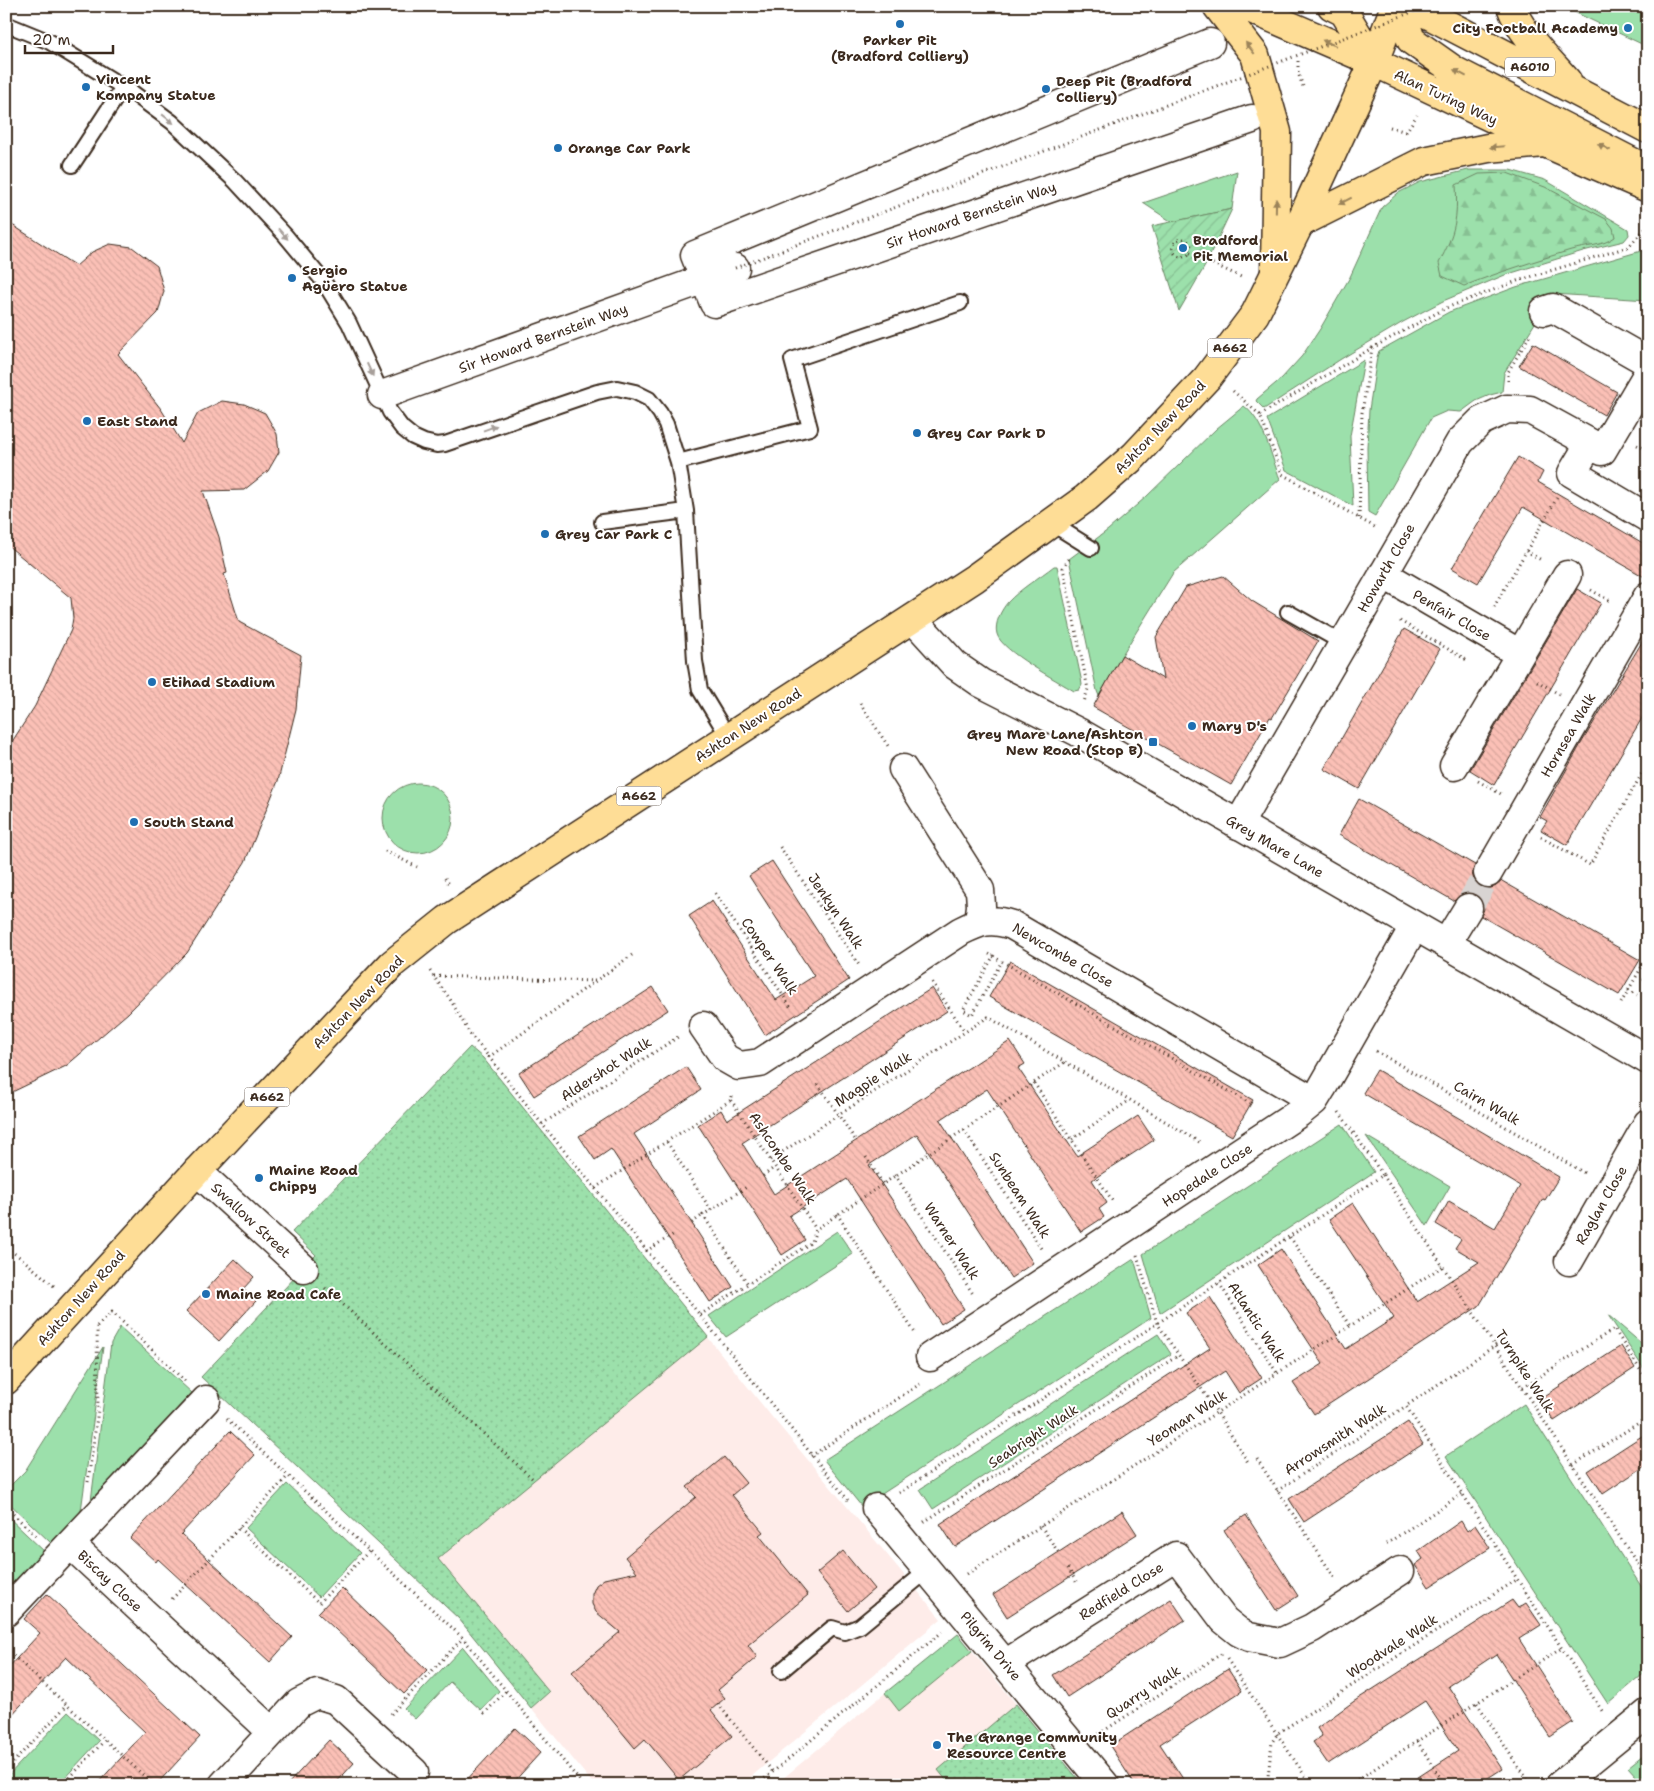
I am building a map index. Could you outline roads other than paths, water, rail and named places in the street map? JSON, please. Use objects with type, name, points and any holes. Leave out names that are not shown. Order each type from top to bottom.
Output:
[{"type":"main road","points":[[1217,6],[1255,55],[1277,132],[1271,281]]},
{"type":"main road","name":"Alan Turing Way","points":[[1244,6],[1374,62],[1545,143],[1648,188]]},
{"type":"main road","points":[[1332,6],[1344,12],[1374,62]]},
{"type":"main road","name":"Ashton New Road","points":[[6,1380],[197,1171],[392,964],[460,912],[975,578],[1086,498],[1134,456],[1211,372],[1255,314],[1300,223],[1374,62],[1394,6]]},
{"type":"main road","points":[[1400,6],[1411,40],[1455,71],[1648,170]]},
{"type":"main road","name":"A6010","points":[[1412,6],[1648,129]]},
{"type":"main road","points":[[1511,6],[1514,15],[1534,43],[1576,91]]},
{"type":"main road","points":[[1300,223],[1424,162],[1488,148],[1545,143]]},
{"type":"street","name":"Sir Howard Bernstein Way","points":[[1210,43],[695,255],[714,303],[1252,119]]},
{"type":"street","name":"Sir Howard Bernstein Way","points":[[382,395],[734,268]]},
{"type":"street","points":[[1544,311],[1553,308],[1647,365],[1602,451],[1590,444],[1572,473],[1648,518]]},
{"type":"street","name":"Howarth Close","points":[[1238,825],[1460,442],[1481,420],[1507,409],[1530,410],[1590,444]]},
{"type":"street","name":"Penfair Close","points":[[1383,574],[1480,632],[1516,661]]},
{"type":"street","points":[[1454,766],[1567,575]]},
{"type":"street","name":"Hornsea Walk","points":[[1488,873],[1648,596]]},
{"type":"street","name":"Grey Mare Lane","points":[[913,619],[955,665],[981,683],[1078,732],[1648,1060]]},
{"type":"street","points":[[903,769],[980,890],[979,922]]},
{"type":"street","points":[[1446,944],[1468,908]]},
{"type":"street","name":"Newcombe Close","points":[[700,1034],[725,1058],[739,1066],[760,1063],[961,931],[979,922],[997,920],[1012,925],[1318,1094]]},
{"type":"street","name":"Hopedale Close","points":[[930,1357],[1299,1113],[1318,1094],[1414,927]]},
{"type":"street","name":"Raglan Close","points":[[1569,1261],[1648,1123]]},
{"type":"street","name":"Swallow Street","points":[[197,1171],[304,1269]]},
{"type":"street","name":"Biscay Close","points":[[206,1400],[64,1551],[152,1620],[272,1732]]},
{"type":"street","name":"Pilgrim Drive","points":[[876,1508],[1105,1785]]},
{"type":"street","points":[[6,1612],[64,1551]]},
{"type":"street","name":"Redfield Close","points":[[1005,1664],[1176,1556],[1224,1620],[1249,1638],[1280,1643],[1312,1628],[1400,1571]]},
{"type":"street","points":[[223,1785],[299,1703],[317,1694],[336,1700],[414,1772]]},
{"type":"street","points":[[1560,1785],[1648,1713]]},
{"type":"lane","points":[[6,24],[50,42],[123,87],[172,122],[235,181],[319,275],[348,323],[390,412],[402,428],[412,437],[437,445],[445,444],[588,395],[617,388],[635,392],[649,400],[666,424],[678,462],[686,511],[695,661],[700,690],[729,738]]},
{"type":"lane","points":[[72,165],[123,87]]},
{"type":"lane","points":[[678,462],[810,428],[792,360],[960,303]]},
{"type":"lane","points":[[602,522],[686,511]]},
{"type":"lane","points":[[1051,523],[1086,545]]},
{"type":"lane","points":[[1288,612],[1343,643]]},
{"type":"lane","points":[[782,1671],[832,1628],[845,1632],[860,1626],[936,1580]]},
{"type":"tunnel","points":[[1468,908],[1488,873]]},
{"type":"place","name":"Parker Pit (Bradford Colliery)","points":[[900,24]]},
{"type":"place","name":"City Football Academy","points":[[1628,28]]},
{"type":"place","name":"Vincent Kompany Statue","points":[[86,87]]},
{"type":"place","name":"Deep Pit (Bradford Colliery)","points":[[1046,89]]},
{"type":"place","name":"Orange Car Park","points":[[558,148]]},
{"type":"place","name":"Bradford Pit Memorial","points":[[1183,248]]},
{"type":"place","name":"Sergio Agüero Statue","points":[[292,278]]},
{"type":"place","name":"East Stand","points":[[87,421]]},
{"type":"place","name":"Grey Car Park D","points":[[917,433]]},
{"type":"place","name":"Grey Car Park C","points":[[545,534]]},
{"type":"place","name":"Etihad Stadium","points":[[152,682]]},
{"type":"place","name":"Mary D's","points":[[1192,726]]},
{"type":"place","name":"Grey Mare Lane/Ashton New Road (Stop B)","points":[[1153,742]]},
{"type":"place","name":"South Stand","points":[[134,822]]},
{"type":"place","name":"Maine Road Chippy","points":[[259,1178]]},
{"type":"place","name":"Maine Road Cafe","points":[[206,1294]]},
{"type":"place","name":"The Grange Community Resource Centre","points":[[937,1745]]}]
